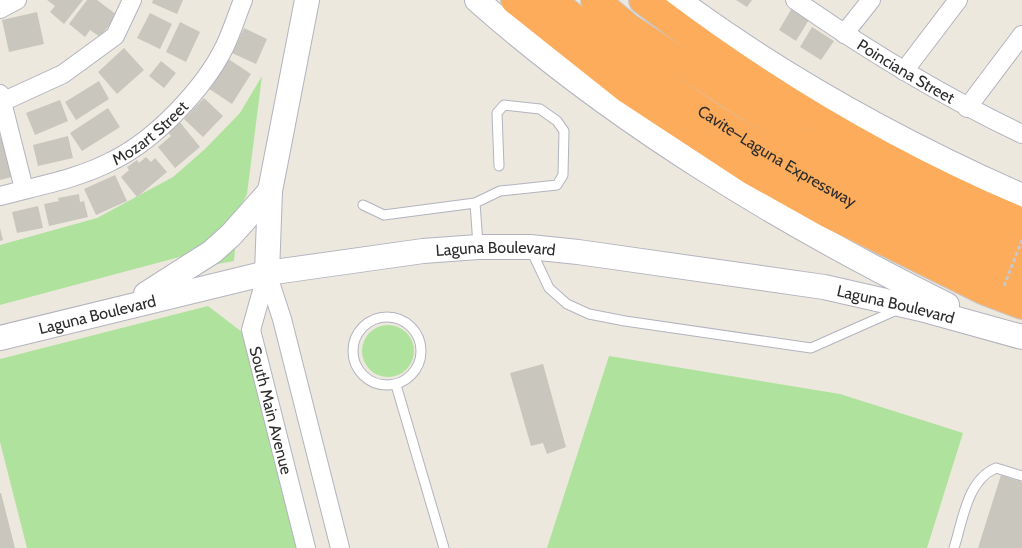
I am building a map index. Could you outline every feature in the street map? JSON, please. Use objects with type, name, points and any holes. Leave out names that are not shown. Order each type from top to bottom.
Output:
[{"type":"highway","points":[[515,0],[627,89],[752,171],[828,214],[984,290],[1016,290]]},
{"type":"highway","name":"Cavite–Laguna Expressway","points":[[551,0],[660,83],[788,164],[860,205],[935,241],[1016,290]]},
{"type":"highway","name":"Cavite–Laguna Expressway","points":[[595,0],[629,28],[802,142],[874,182],[946,217],[1022,250]]},
{"type":"highway","points":[[644,0],[747,73],[870,148],[950,191],[1022,222]]},
{"type":"main road","points":[[267,273],[270,191],[307,0]]},
{"type":"main road","name":"Laguna Boulevard","points":[[477,0],[556,66],[684,157],[846,253],[994,328]]},
{"type":"main road","points":[[678,0],[743,45],[835,101],[964,171],[1022,196]]},
{"type":"main road","points":[[125,306],[212,252],[231,235],[270,191]]},
{"type":"main road","name":"Laguna Boulevard","points":[[0,338],[125,306],[267,273],[423,251],[478,247],[530,247],[788,281],[908,305],[1022,336]]},
{"type":"street","points":[[0,9],[17,0]]},
{"type":"street","points":[[24,189],[1,98],[63,74],[115,36],[132,0]]},
{"type":"street","name":"Mozart Street","points":[[0,196],[85,172],[113,161],[154,133],[189,99],[224,47],[243,0]]},
{"type":"street","name":"Poinciana Street","points":[[794,0],[904,71],[967,108],[1022,134]]},
{"type":"street","points":[[844,34],[871,0]]},
{"type":"street","points":[[904,71],[958,0]]},
{"type":"street","points":[[967,108],[1022,35]]},
{"type":"street","points":[[267,273],[282,319],[340,548]]},
{"type":"street","name":"South Main Avenue","points":[[267,273],[251,330],[306,548]]},
{"type":"lane","points":[[363,205],[384,215],[475,203],[500,191],[557,185],[563,175],[564,131],[557,121],[540,109],[504,105],[497,113],[500,166]]},
{"type":"lane","points":[[475,203],[478,247]]},
{"type":"lane","points":[[530,247],[542,277],[557,296],[578,310],[624,321],[811,348],[908,305]]},
{"type":"lane","points":[[390,317],[407,323],[415,332],[420,343],[421,354],[418,366],[406,380],[396,384],[378,385],[367,380],[358,371],[353,360],[356,336],[363,327],[378,318],[390,317]]},
{"type":"lane","points":[[396,384],[444,548]]},
{"type":"lane","points":[[954,548],[972,489],[983,473],[996,468],[1022,476]]},
{"type":"path","points":[[1016,290],[1022,240]]},
{"type":"green space","points":[[262,76],[247,194],[236,216],[216,239],[187,255],[0,305],[0,245],[97,218],[173,177],[205,149],[240,113]]},
{"type":"green space","points":[[236,237],[234,261],[212,265]]},
{"type":"green space","points":[[208,306],[242,332],[298,548],[27,548],[0,442],[0,359]]},
{"type":"green space","points":[[388,325],[398,327],[406,333],[412,341],[414,351],[412,361],[406,369],[398,375],[388,377],[378,375],[370,369],[364,361],[362,351],[364,341],[370,333],[378,327]]},
{"type":"green space","points":[[609,356],[840,394],[963,433],[927,548],[547,548]]},
{"type":"building","points":[[47,0],[83,0],[64,24],[50,12],[55,6]]},
{"type":"building","points":[[87,0],[97,0],[117,15],[100,37],[90,30],[85,37],[69,24]]},
{"type":"building","points":[[153,0],[183,0],[177,14],[152,3]]},
{"type":"building","points":[[736,0],[752,0],[747,7]]},
{"type":"building","points":[[792,8],[810,18],[796,41],[779,30]]},
{"type":"building","points":[[37,12],[44,44],[9,52],[2,20]]},
{"type":"building","points":[[150,13],[172,24],[160,49],[137,38]]},
{"type":"building","points":[[180,22],[200,32],[186,62],[166,52]]},
{"type":"building","points":[[812,27],[834,41],[821,60],[800,47]]},
{"type":"building","points":[[244,28],[267,39],[256,64],[232,53]]},
{"type":"building","points":[[124,48],[144,70],[117,94],[98,72]]},
{"type":"building","points":[[227,58],[251,74],[232,104],[208,88]]},
{"type":"building","points":[[161,61],[176,73],[164,88],[149,76]]},
{"type":"building","points":[[99,81],[109,99],[76,120],[65,102]]},
{"type":"building","points":[[204,98],[223,116],[203,137],[184,119]]},
{"type":"building","points":[[60,100],[68,121],[35,135],[26,113]]},
{"type":"building","points":[[108,108],[120,127],[82,151],[70,133]]},
{"type":"building","points":[[179,121],[200,147],[175,168],[158,147],[171,136],[167,131]]},
{"type":"building","points":[[68,136],[73,158],[38,166],[33,145]]},
{"type":"building","points":[[0,137],[2,137],[12,177],[0,180]]},
{"type":"building","points":[[146,157],[151,162],[155,158],[167,172],[137,197],[121,177],[129,170],[127,167],[137,160],[139,163]]},
{"type":"building","points":[[115,175],[127,201],[96,215],[84,189]]},
{"type":"building","points":[[79,194],[80,202],[84,201],[88,217],[49,226],[44,204],[59,201],[58,198]]},
{"type":"building","points":[[38,206],[43,228],[17,233],[12,212]]},
{"type":"building","points":[[0,228],[3,240],[0,241]]},
{"type":"building","points":[[543,364],[566,447],[547,454],[543,443],[531,446],[510,373]]},
{"type":"building","points":[[1001,475],[1022,482],[1022,548],[978,548]]},
{"type":"building","points":[[1,493],[15,548],[0,548]]}]
